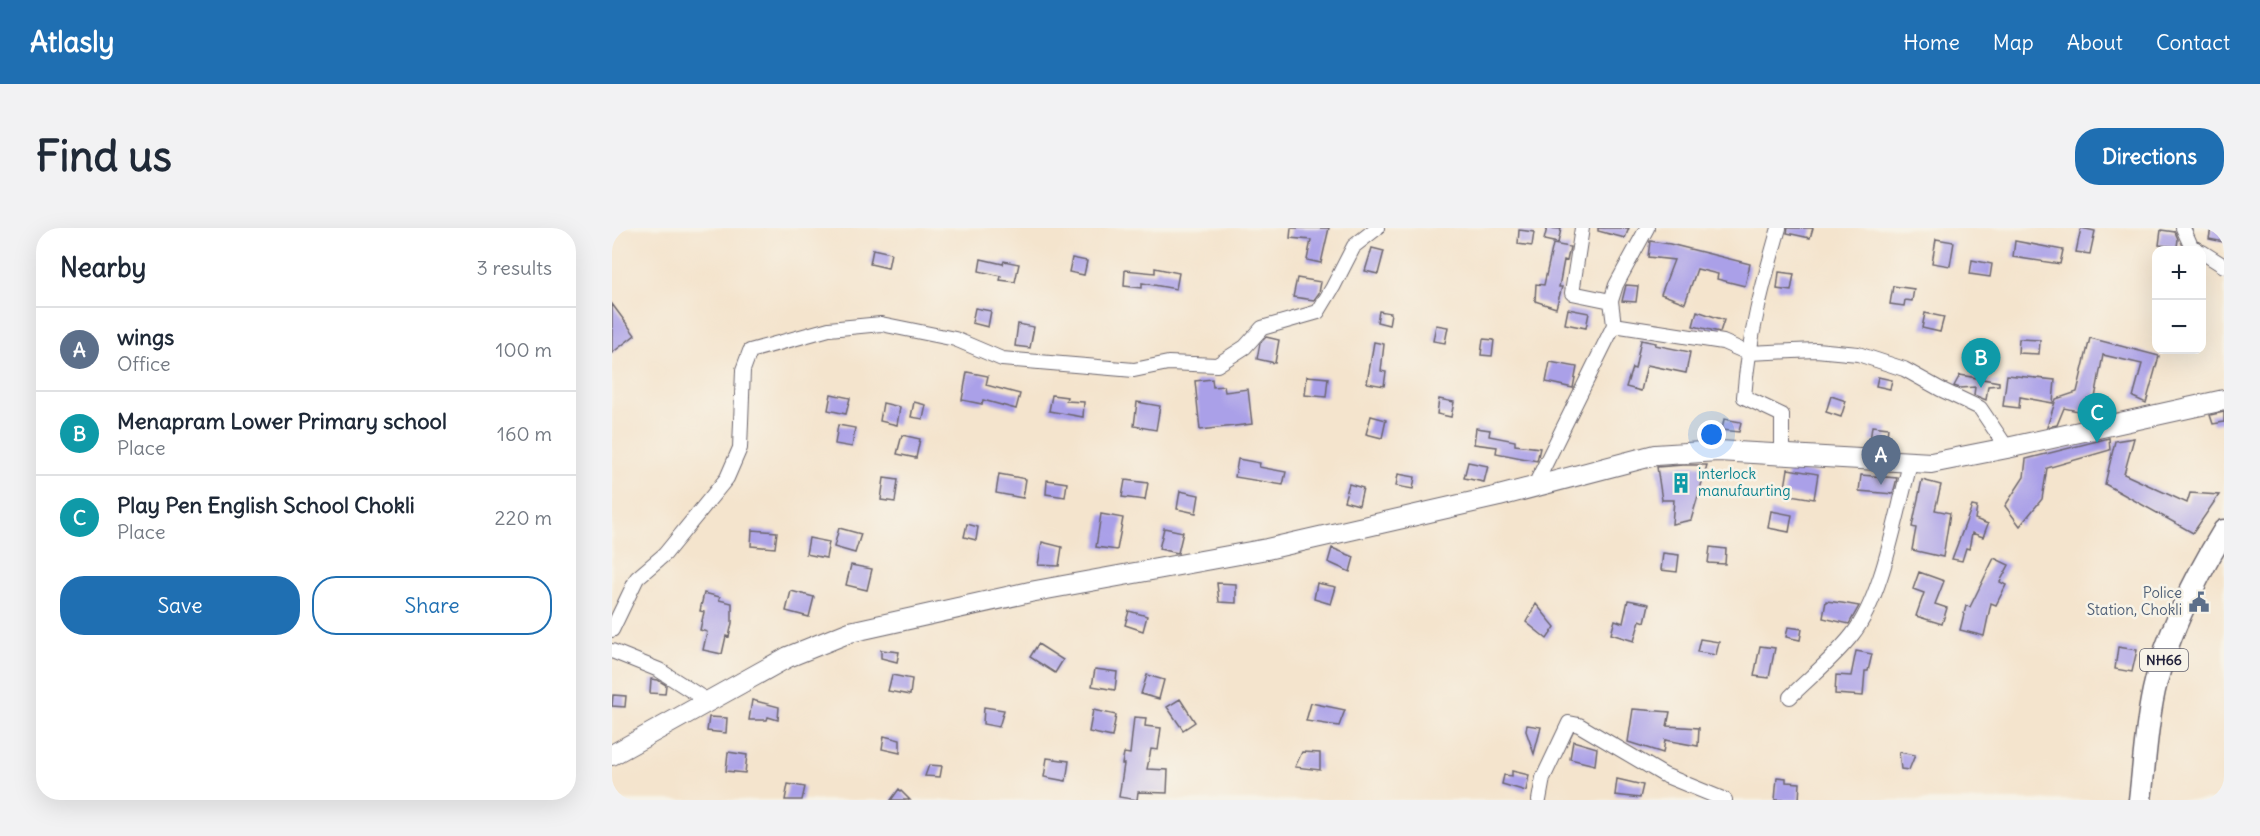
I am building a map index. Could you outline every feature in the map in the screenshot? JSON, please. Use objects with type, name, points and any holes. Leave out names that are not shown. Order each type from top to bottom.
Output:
[{"type":"main road","name":"NH66","points":[[2140,800],[2152,699],[2173,630],[2217,556],[2224,531]]},
{"type":"street","points":[[612,630],[637,578],[665,554],[727,478],[740,448],[743,370],[750,351],[829,329],[881,324],[955,339],[1002,359],[1134,370],[1168,363],[1217,365],[1245,346],[1262,328],[1318,312],[1354,246],[1377,228]]},
{"type":"street","points":[[1582,228],[1572,293],[1611,301]]},
{"type":"street","points":[[1534,487],[1614,325],[1611,301],[1647,228]]},
{"type":"street","points":[[1779,228],[1759,299],[1748,353],[1744,397],[1782,414],[1782,454]]},
{"type":"street","points":[[2183,228],[2191,246]]},
{"type":"street","points":[[2206,255],[2224,266]]},
{"type":"street","points":[[1614,325],[1723,342],[1748,353],[1816,350],[1858,354],[1904,369],[1980,408],[2007,448]]},
{"type":"street","points":[[612,755],[788,657],[850,632],[1030,592],[1267,549],[1534,487],[1655,454],[1718,451],[1931,462],[2007,448],[2224,400]]},
{"type":"street","points":[[1790,698],[1852,635],[1868,609],[1889,546],[1911,462]]},
{"type":"street","points":[[612,651],[659,670],[709,702]]},
{"type":"street","points":[[1539,800],[1543,778],[1569,723],[1579,725],[1664,775],[1725,800]]},
{"type":"building","points":[[1291,228],[1329,228],[1321,263],[1307,260],[1311,240],[1290,238]]},
{"type":"building","points":[[1547,228],[1561,229],[1558,243],[1544,240]]},
{"type":"building","points":[[1598,228],[1629,228],[1625,238],[1598,231]]},
{"type":"building","points":[[1788,228],[1813,228],[1810,238],[1787,233]]},
{"type":"building","points":[[2081,228],[2095,231],[2090,254],[2076,252]]},
{"type":"building","points":[[2211,228],[2224,228],[2224,242],[2209,239]]},
{"type":"building","points":[[1519,230],[1534,232],[1532,246],[1518,244]]},
{"type":"building","points":[[2161,230],[2175,232],[2178,239],[2177,246],[2159,245]]},
{"type":"building","points":[[1936,239],[1954,242],[1950,266],[1932,263]]},
{"type":"building","points":[[1650,241],[1750,264],[1745,286],[1717,279],[1718,274],[1697,269],[1685,303],[1661,294],[1674,260],[1648,257]]},
{"type":"building","points":[[2015,241],[2063,250],[2060,264],[2013,257]]},
{"type":"building","points":[[1553,244],[1570,247],[1567,261],[1564,260],[1559,287],[1562,287],[1556,308],[1535,301],[1536,284],[1544,285]]},
{"type":"building","points":[[1372,248],[1384,251],[1378,274],[1365,271]]},
{"type":"building","points":[[873,249],[891,253],[888,268],[870,264]]},
{"type":"building","points":[[1072,258],[1087,261],[1084,275],[1069,272]]},
{"type":"building","points":[[981,259],[1003,264],[1004,261],[1019,264],[1015,282],[1000,280],[1001,276],[979,271]]},
{"type":"building","points":[[1972,260],[1992,264],[1990,277],[1970,274]]},
{"type":"building","points":[[1155,268],[1179,273],[1176,289],[1142,283],[1142,288],[1124,286],[1125,270],[1155,273]]},
{"type":"building","points":[[1779,272],[1794,274],[1791,291],[1777,289]]},
{"type":"building","points":[[1297,278],[1321,282],[1319,293],[1314,300],[1293,297]]},
{"type":"building","points":[[1626,285],[1638,286],[1636,302],[1622,301]]},
{"type":"building","points":[[1893,286],[1914,289],[1912,301],[1905,300],[1904,306],[1890,304]]},
{"type":"building","points":[[612,304],[635,335],[612,353]]},
{"type":"building","points":[[975,308],[991,311],[988,327],[972,323]]},
{"type":"building","points":[[1568,309],[1589,313],[1586,328],[1565,324]]},
{"type":"building","points":[[1379,311],[1391,313],[1389,325],[1377,322]]},
{"type":"building","points":[[1697,311],[1724,320],[1720,332],[1693,326]]},
{"type":"building","points":[[1925,313],[1944,317],[1940,332],[1922,328]]},
{"type":"building","points":[[1018,324],[1034,327],[1030,348],[1015,346]]},
{"type":"building","points":[[1436,325],[1448,327],[1445,343],[1433,341]]},
{"type":"building","points":[[1266,337],[1279,340],[1275,363],[1257,359],[1260,343]]},
{"type":"building","points":[[2090,338],[2159,356],[2146,403],[2133,397],[2142,364],[2103,355],[2092,414],[2064,408],[2057,425],[2047,427],[2056,399],[2077,392]]},
{"type":"building","points":[[1483,339],[1494,340],[1492,356],[1481,355]]},
{"type":"building","points":[[2019,339],[2040,340],[2039,354],[2018,353]]},
{"type":"building","points":[[1641,340],[1690,352],[1686,373],[1647,365],[1641,391],[1626,387],[1632,368],[1635,369]]},
{"type":"building","points":[[1374,342],[1384,344],[1381,371],[1386,372],[1384,386],[1367,383]]},
{"type":"building","points":[[1550,362],[1577,367],[1573,388],[1546,382]]},
{"type":"building","points":[[967,372],[988,376],[986,385],[1020,394],[1016,409],[983,400],[982,404],[962,400]]},
{"type":"building","points":[[1960,375],[1999,382],[1999,385],[1988,386],[1986,400],[1974,395],[1975,387],[1954,386]]},
{"type":"building","points":[[2007,375],[2055,380],[2053,403],[2020,397],[2019,408],[2003,406]]},
{"type":"building","points":[[1307,376],[1328,378],[1326,397],[1305,395]]},
{"type":"building","points":[[1878,377],[1892,380],[1890,389],[1876,386]]},
{"type":"building","points":[[1212,379],[1213,387],[1224,386],[1225,392],[1248,389],[1252,424],[1200,430],[1195,381]]},
{"type":"building","points":[[831,394],[850,398],[846,414],[828,410]]},
{"type":"building","points":[[1052,395],[1067,397],[1066,401],[1084,402],[1083,417],[1049,411]]},
{"type":"building","points":[[1831,396],[1846,401],[1841,417],[1826,412]]},
{"type":"building","points":[[1439,399],[1454,402],[1451,417],[1437,414]]},
{"type":"building","points":[[914,402],[926,405],[923,419],[911,417]]},
{"type":"building","points":[[1137,402],[1160,406],[1156,430],[1134,426]]},
{"type":"building","points":[[883,403],[900,407],[897,425],[880,421]]},
{"type":"building","points":[[2224,412],[2224,422],[2213,424],[2210,415]]},
{"type":"building","points":[[1371,416],[1386,420],[1382,438],[1366,434]]},
{"type":"building","points":[[1724,419],[1741,422],[1739,432],[1722,430]]},
{"type":"building","points":[[838,425],[855,428],[852,447],[835,444]]},
{"type":"building","points":[[1872,426],[1888,428],[1886,443],[1870,441]]},
{"type":"building","points":[[1476,428],[1490,430],[1489,436],[1515,441],[1515,445],[1540,448],[1537,461],[1496,453],[1497,447],[1474,444]]},
{"type":"building","points":[[902,435],[920,439],[916,458],[897,454]]},
{"type":"building","points":[[2109,438],[2110,450],[2047,468],[2042,499],[2020,526],[2005,506],[2024,477],[2026,459]]},
{"type":"building","points":[[2134,438],[2124,474],[2187,503],[2190,493],[2219,495],[2193,533],[2105,484],[2115,441]]},
{"type":"building","points":[[1238,459],[1260,463],[1259,467],[1286,472],[1283,485],[1235,477]]},
{"type":"building","points":[[1468,462],[1488,466],[1484,482],[1464,478]]},
{"type":"building","name":"interlock manufaurting","points":[[1707,465],[1691,520],[1672,524],[1674,500],[1662,500],[1657,467]]},
{"type":"building","points":[[1788,469],[1818,474],[1814,499],[1784,494]]},
{"type":"building","points":[[999,474],[1026,479],[1023,498],[996,493]]},
{"type":"building","points":[[1398,474],[1415,477],[1413,489],[1396,486]]},
{"type":"building","points":[[1861,475],[1897,478],[1893,494],[1859,491]]},
{"type":"building","points":[[884,478],[898,480],[895,502],[881,500]]},
{"type":"building","points":[[1047,480],[1067,483],[1065,497],[1046,494]]},
{"type":"building","points":[[1125,480],[1148,483],[1145,500],[1122,497]]},
{"type":"building","points":[[1922,480],[1941,485],[1935,510],[1950,513],[1943,557],[1912,550],[1916,528],[1912,527]]},
{"type":"building","points":[[1349,484],[1363,488],[1359,505],[1344,501]]},
{"type":"building","points":[[1180,491],[1199,495],[1196,513],[1177,509]]},
{"type":"building","points":[[1972,506],[1977,507],[1975,519],[1988,524],[1983,537],[1972,533],[1969,549],[1966,548],[1962,561],[1952,559]]},
{"type":"building","points":[[1771,511],[1792,515],[1789,532],[1768,528]]},
{"type":"building","points":[[1101,514],[1123,518],[1117,550],[1096,547]]},
{"type":"building","points":[[967,524],[978,527],[976,540],[964,537]]},
{"type":"building","points":[[839,528],[861,534],[855,553],[834,547]]},
{"type":"building","points":[[1164,528],[1183,532],[1178,553],[1159,549]]},
{"type":"building","points":[[752,530],[777,532],[775,548],[751,546]]},
{"type":"building","points":[[809,538],[829,542],[826,558],[806,554]]},
{"type":"building","points":[[1042,542],[1062,547],[1059,566],[1038,565]]},
{"type":"building","points":[[1710,547],[1726,549],[1725,564],[1708,563]]},
{"type":"building","points":[[1332,548],[1354,557],[1350,572],[1328,562]]},
{"type":"building","points":[[1663,553],[1679,555],[1677,572],[1661,570]]},
{"type":"building","points":[[1994,558],[2009,565],[2000,582],[2006,585],[1996,605],[1991,603],[1984,636],[1960,630],[1966,606],[1970,607]]},
{"type":"building","points":[[851,565],[872,569],[867,590],[846,585]]},
{"type":"building","points":[[1919,572],[1944,581],[1935,604],[1947,608],[1942,624],[1916,616],[1924,593],[1913,589]]},
{"type":"building","points":[[1217,583],[1236,584],[1236,603],[1219,602]]},
{"type":"building","points":[[1317,583],[1336,587],[1331,604],[1314,599]]},
{"type":"building","points":[[791,591],[814,597],[809,617],[786,611]]},
{"type":"building","points":[[704,593],[732,603],[732,623],[722,654],[703,650],[707,632],[700,630],[704,612],[700,611]]},
{"type":"building","points":[[1628,600],[1649,604],[1645,622],[1640,620],[1634,641],[1611,634],[1615,620],[1623,623]]},
{"type":"building","points":[[1826,601],[1859,606],[1849,624],[1823,618]]},
{"type":"building","points":[[1536,604],[1555,627],[1547,639],[1526,622]]},
{"type":"building","points":[[1129,611],[1147,616],[1143,631],[1125,625]]},
{"type":"building","points":[[1788,627],[1802,629],[1800,640],[1786,637]]},
{"type":"building","points":[[1700,639],[1719,642],[1716,655],[1697,652]]},
{"type":"building","points":[[1038,644],[1063,660],[1055,673],[1030,657]]},
{"type":"building","points":[[1760,646],[1775,648],[1769,678],[1754,676]]},
{"type":"building","points":[[2118,647],[2137,650],[2132,672],[2115,669]]},
{"type":"building","points":[[881,650],[899,652],[897,662],[881,658]]},
{"type":"building","points":[[1856,651],[1872,654],[1868,671],[1865,671],[1863,696],[1835,694],[1836,675],[1851,676]]},
{"type":"building","points":[[1095,669],[1117,672],[1115,690],[1092,686]]},
{"type":"building","points":[[892,675],[912,679],[910,695],[888,691]]},
{"type":"building","points":[[1147,675],[1164,680],[1159,699],[1141,694]]},
{"type":"building","points":[[651,679],[666,685],[665,694],[650,693]]},
{"type":"building","points":[[613,695],[626,696],[625,707],[612,706]]},
{"type":"building","points":[[1180,699],[1195,722],[1183,730],[1167,707]]},
{"type":"building","points":[[752,700],[779,707],[778,720],[768,717],[767,720],[749,720]]},
{"type":"building","points":[[1311,703],[1345,710],[1339,726],[1306,721]]},
{"type":"building","points":[[984,707],[1004,710],[999,727],[983,724]]},
{"type":"building","points":[[1633,709],[1670,712],[1667,726],[1699,728],[1698,746],[1665,740],[1663,753],[1628,742]]},
{"type":"building","points":[[1093,710],[1116,715],[1112,737],[1089,732]]},
{"type":"building","points":[[709,717],[727,718],[726,733],[707,731]]},
{"type":"building","points":[[1134,717],[1146,718],[1145,726],[1161,728],[1158,750],[1151,749],[1147,769],[1168,770],[1167,793],[1138,792],[1137,800],[1119,797],[1124,753],[1130,754]]},
{"type":"building","points":[[1527,725],[1541,727],[1534,754],[1526,731]]},
{"type":"building","points":[[884,736],[900,740],[900,753],[882,749]]},
{"type":"building","points":[[1573,741],[1597,748],[1595,765],[1570,759]]},
{"type":"building","points":[[728,752],[747,755],[745,773],[726,771]]},
{"type":"building","points":[[1302,752],[1320,753],[1320,770],[1295,767]]},
{"type":"building","points":[[1899,752],[1915,755],[1909,770],[1901,769]]},
{"type":"building","points":[[1047,758],[1069,761],[1066,781],[1044,777]]},
{"type":"building","points":[[929,765],[942,766],[940,777],[925,776]]},
{"type":"building","points":[[1512,771],[1529,775],[1526,791],[1502,784],[1504,775],[1512,776]]},
{"type":"building","points":[[1777,777],[1786,778],[1786,782],[1800,783],[1799,800],[1775,800]]},
{"type":"building","points":[[1617,779],[1643,785],[1640,798],[1615,795]]},
{"type":"building","points":[[788,784],[805,787],[802,800],[785,800]]},
{"type":"building","points":[[899,789],[910,800],[891,800]]},
{"type":"place","name":"Menapram Lower Primary school","points":[[1981,388]]},
{"type":"place","name":"Play Pen English School Chokli","points":[[2097,443]]},
{"type":"place","name":"interlock manufaurting","points":[[1681,483]]},
{"type":"place","name":"wings","points":[[1881,485]]},
{"type":"place","name":"Police Station, Chokli","points":[[2199,602]]}]
